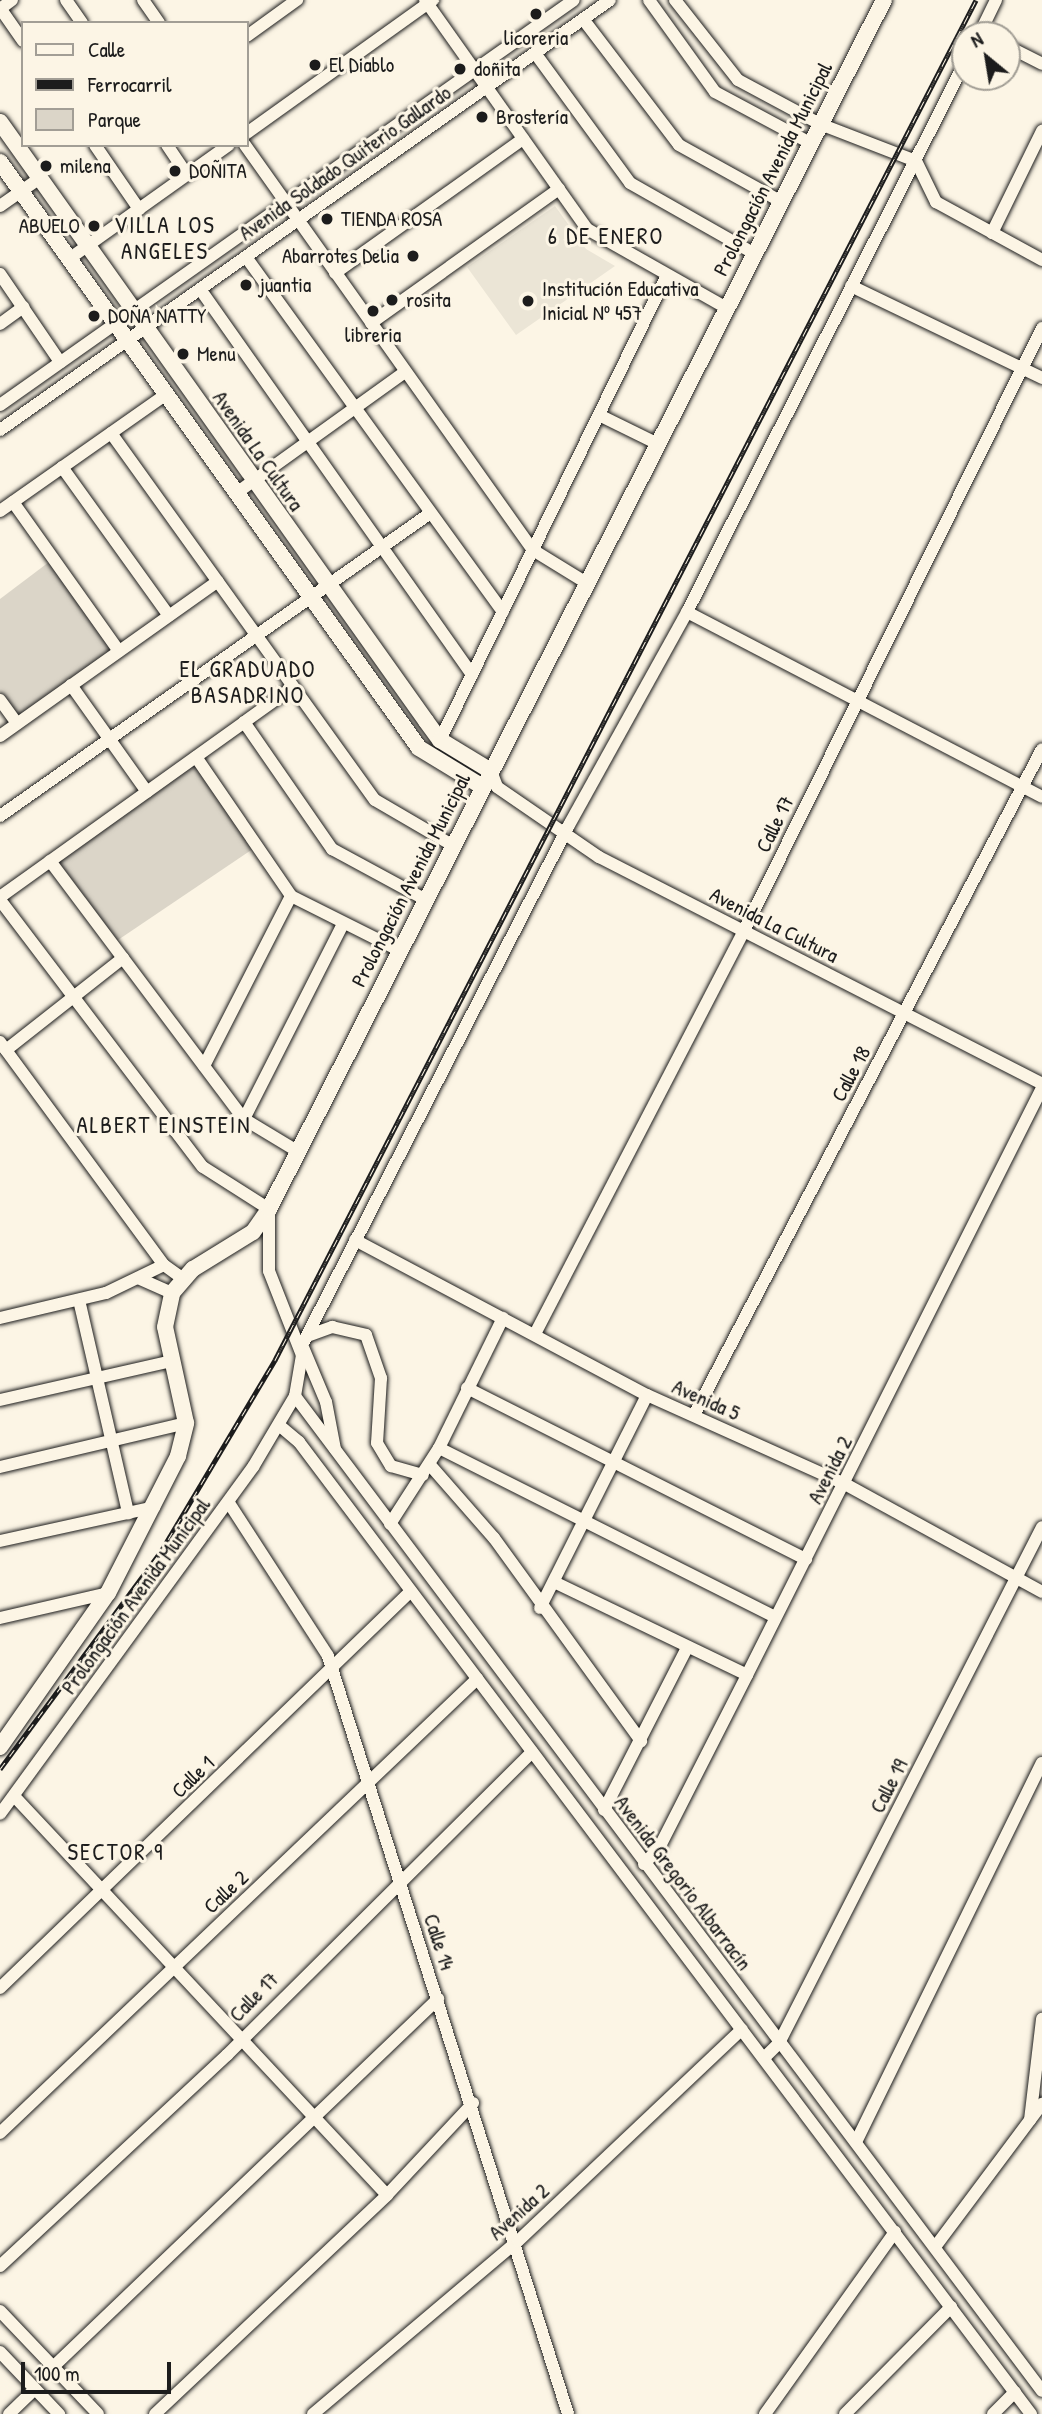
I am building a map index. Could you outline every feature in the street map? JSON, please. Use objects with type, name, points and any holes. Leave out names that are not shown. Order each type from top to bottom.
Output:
[{"type":"main road","name":"Prolongación Avenida Municipal","points":[[0,1747],[107,1593],[154,1507],[186,1423],[171,1361],[165,1318],[172,1293],[182,1278],[253,1232],[269,1209],[397,949],[452,845],[490,787],[491,771],[585,582],[884,0]]},
{"type":"main road","name":"Avenida La Cultura","points":[[0,122],[440,740],[491,771]]},
{"type":"main road","name":"Avenida La Cultura","points":[[0,162],[309,599],[419,748],[490,787]]},
{"type":"street","points":[[12,0],[0,8],[21,38]]},
{"type":"street","points":[[66,0],[81,21]]},
{"type":"street","points":[[248,35],[297,0]]},
{"type":"street","name":"Avenida Soldado Quiterio Gallardo","points":[[0,405],[574,0]]},
{"type":"street","name":"Avenida Soldado Quiterio Gallardo","points":[[0,430],[610,0]]},
{"type":"street","points":[[649,0],[715,92],[810,143]]},
{"type":"street","points":[[675,0],[732,75],[820,124],[916,160],[930,196],[1042,260]]},
{"type":"street","points":[[987,21],[996,0]]},
{"type":"street","points":[[146,1],[158,21]]},
{"type":"street","points":[[248,132],[429,1],[523,139],[598,239],[725,307]]},
{"type":"street","points":[[583,19],[679,145],[780,201]]},
{"type":"street","points":[[535,53],[630,183],[753,253]]},
{"type":"street","points":[[1021,53],[1042,64]]},
{"type":"street","points":[[304,1341],[564,835],[687,612],[951,90]]},
{"type":"street","points":[[992,233],[1042,131]]},
{"type":"street","points":[[335,273],[523,139]]},
{"type":"street","points":[[96,147],[139,209]]},
{"type":"street","points":[[168,147],[187,175]]},
{"type":"street","points":[[69,260],[226,147]]},
{"type":"street","points":[[246,147],[533,550],[585,582]]},
{"type":"street","points":[[0,206],[40,178]]},
{"type":"street","points":[[371,323],[559,189]]},
{"type":"street","points":[[246,257],[429,514],[503,612]]},
{"type":"street","points":[[0,274],[60,362]]},
{"type":"street","points":[[440,740],[667,275]]},
{"type":"street","points":[[851,286],[1042,378]]},
{"type":"street","points":[[200,289],[472,675]]},
{"type":"street","points":[[0,324],[23,307]]},
{"type":"street","name":"Calle 17","points":[[535,1334],[743,933],[1042,328]]},
{"type":"street","points":[[235,494],[405,372]]},
{"type":"street","points":[[0,511],[165,395]]},
{"type":"street","points":[[599,415],[656,443]]},
{"type":"street","points":[[111,433],[375,800],[452,845]]},
{"type":"street","points":[[62,467],[169,616]]},
{"type":"street","points":[[12,502],[119,651]]},
{"type":"street","points":[[0,816],[429,514]]},
{"type":"street","points":[[0,736],[218,581]]},
{"type":"street","points":[[687,612],[1042,797]]},
{"type":"street","points":[[71,685],[146,792]]},
{"type":"street","points":[[293,687],[0,899],[203,1167],[269,1209],[269,1271],[304,1341],[326,1402],[335,1449]]},
{"type":"street","points":[[0,700],[17,723]]},
{"type":"street","points":[[244,722],[332,849],[424,899]]},
{"type":"street","name":"Calle 18","points":[[694,1415],[1042,749]]},
{"type":"street","points":[[196,757],[291,896],[397,949]]},
{"type":"street","name":"Avenida La Cultura","points":[[490,787],[564,835],[743,933],[1042,1086]]},
{"type":"street","points":[[50,861],[244,1119],[297,1152]]},
{"type":"street","points":[[204,1066],[291,896]]},
{"type":"street","points":[[244,1119],[343,924]]},
{"type":"street","points":[[123,958],[3,1046],[164,1265],[182,1278]]},
{"type":"street","name":"Avenida 2","points":[[644,1864],[747,1675],[845,1484],[1042,1086]]},
{"type":"street","name":"Avenida 5","points":[[355,1240],[646,1395],[845,1484],[1042,1592]]},
{"type":"street","points":[[0,1318],[79,1300],[138,1279],[164,1265]]},
{"type":"street","points":[[138,1279],[172,1293]]},
{"type":"street","points":[[79,1300],[128,1513]]},
{"type":"street","points":[[390,1524],[439,1448],[503,1318]]},
{"type":"street","points":[[304,1341],[332,1327],[366,1335],[381,1378],[377,1443],[391,1466],[426,1470],[494,1538],[540,1608],[641,1741]]},
{"type":"street","name":"Prolongación Avenida Municipal","points":[[0,1814],[229,1503],[280,1426],[295,1396],[304,1341]]},
{"type":"street","points":[[0,1400],[171,1361]]},
{"type":"street","points":[[467,1388],[806,1559]]},
{"type":"street","points":[[540,1608],[646,1395]]},
{"type":"street","name":"Avenida Gregorio Albarracín","points":[[295,1396],[1042,2391]]},
{"type":"street","points":[[0,1466],[186,1423]]},
{"type":"street","name":"Avenida Gregorio Albarracín","points":[[280,1426],[411,1591],[1031,2414]]},
{"type":"street","points":[[439,1448],[775,1617]]},
{"type":"street","name":"Calle 14","points":[[229,1503],[315,1630],[333,1670],[518,2241],[568,2414]]},
{"type":"street","points":[[0,1541],[154,1507]]},
{"type":"street","name":"Calle 19","points":[[764,2058],[779,2043],[1042,1527]]},
{"type":"street","points":[[554,1582],[747,1675]]},
{"type":"street","name":"Calle 1","points":[[0,1988],[333,1670],[411,1591]]},
{"type":"street","points":[[0,1618],[107,1593]]},
{"type":"street","points":[[604,1810],[687,1648]]},
{"type":"street","name":"Calle 2","points":[[0,2133],[477,1679]]},
{"type":"street","name":"Calle 17","points":[[0,2266],[240,2039],[532,1752]]},
{"type":"street","points":[[856,2142],[1042,1763]]},
{"type":"street","points":[[14,1797],[387,2195]]},
{"type":"street","points":[[53,2367],[438,1999]]},
{"type":"street","points":[[1030,2120],[1042,2019]]},
{"type":"street","name":"Avenida 2","points":[[313,2414],[518,2241],[742,2029]]},
{"type":"street","points":[[155,2414],[387,2195],[473,2103]]},
{"type":"street","points":[[935,2246],[1042,2104]]},
{"type":"street","points":[[765,2414],[895,2232]]},
{"type":"street","points":[[845,2414],[951,2307]]},
{"type":"street","points":[[0,2311],[98,2414]]},
{"type":"street","points":[[0,2352],[59,2414]]},
{"type":"street","points":[[9,2414],[35,2389]]},
{"type":"street","points":[[993,2414],[1015,2392]]},
{"type":"shaded area","name":"Institución Educativa Inicial Nº 457","points":[[555,206],[586,249],[615,266],[516,335],[467,267]]},
{"type":"green space","points":[[49,562],[113,650],[18,716],[0,692],[0,599]]},
{"type":"green space","points":[[195,765],[252,850],[113,944],[56,859]]},
{"type":"railway","points":[[0,1769],[160,1553],[275,1360],[976,0]]},
{"type":"place","name":"licoreria","points":[[536,14]]},
{"type":"place","name":"El Diablo","points":[[315,65]]},
{"type":"place","name":"doñita","points":[[460,69]]},
{"type":"place","name":"Brostería","points":[[482,117]]},
{"type":"place","name":"milena","points":[[46,166]]},
{"type":"place","name":"DOÑITA","points":[[175,171]]},
{"type":"place","name":"TIENDA ROSA","points":[[327,219]]},
{"type":"place","name":"ABUELO","points":[[94,226]]},
{"type":"place","name":"Abarrotes Delia","points":[[413,256]]},
{"type":"place","name":"juantia","points":[[246,285]]},
{"type":"place","name":"rosita","points":[[392,300]]},
{"type":"place","name":"Institución Educativa Inicial Nº 457","points":[[528,301]]},
{"type":"place","name":"libreria","points":[[373,311]]},
{"type":"place","name":"DOÑA NATTY","points":[[94,316]]},
{"type":"place","name":"Menu","points":[[183,354]]},
{"type":"district","name":"6 DE ENERO","points":[[606,236]]},
{"type":"district","name":"VILLA LOS ANGELES","points":[[165,238]]},
{"type":"district","name":"EL GRADUADO BASADRINO","points":[[248,682]]},
{"type":"district","name":"ALBERT EINSTEIN","points":[[164,1125]]},
{"type":"district","name":"SECTOR 9","points":[[116,1852]]}]
